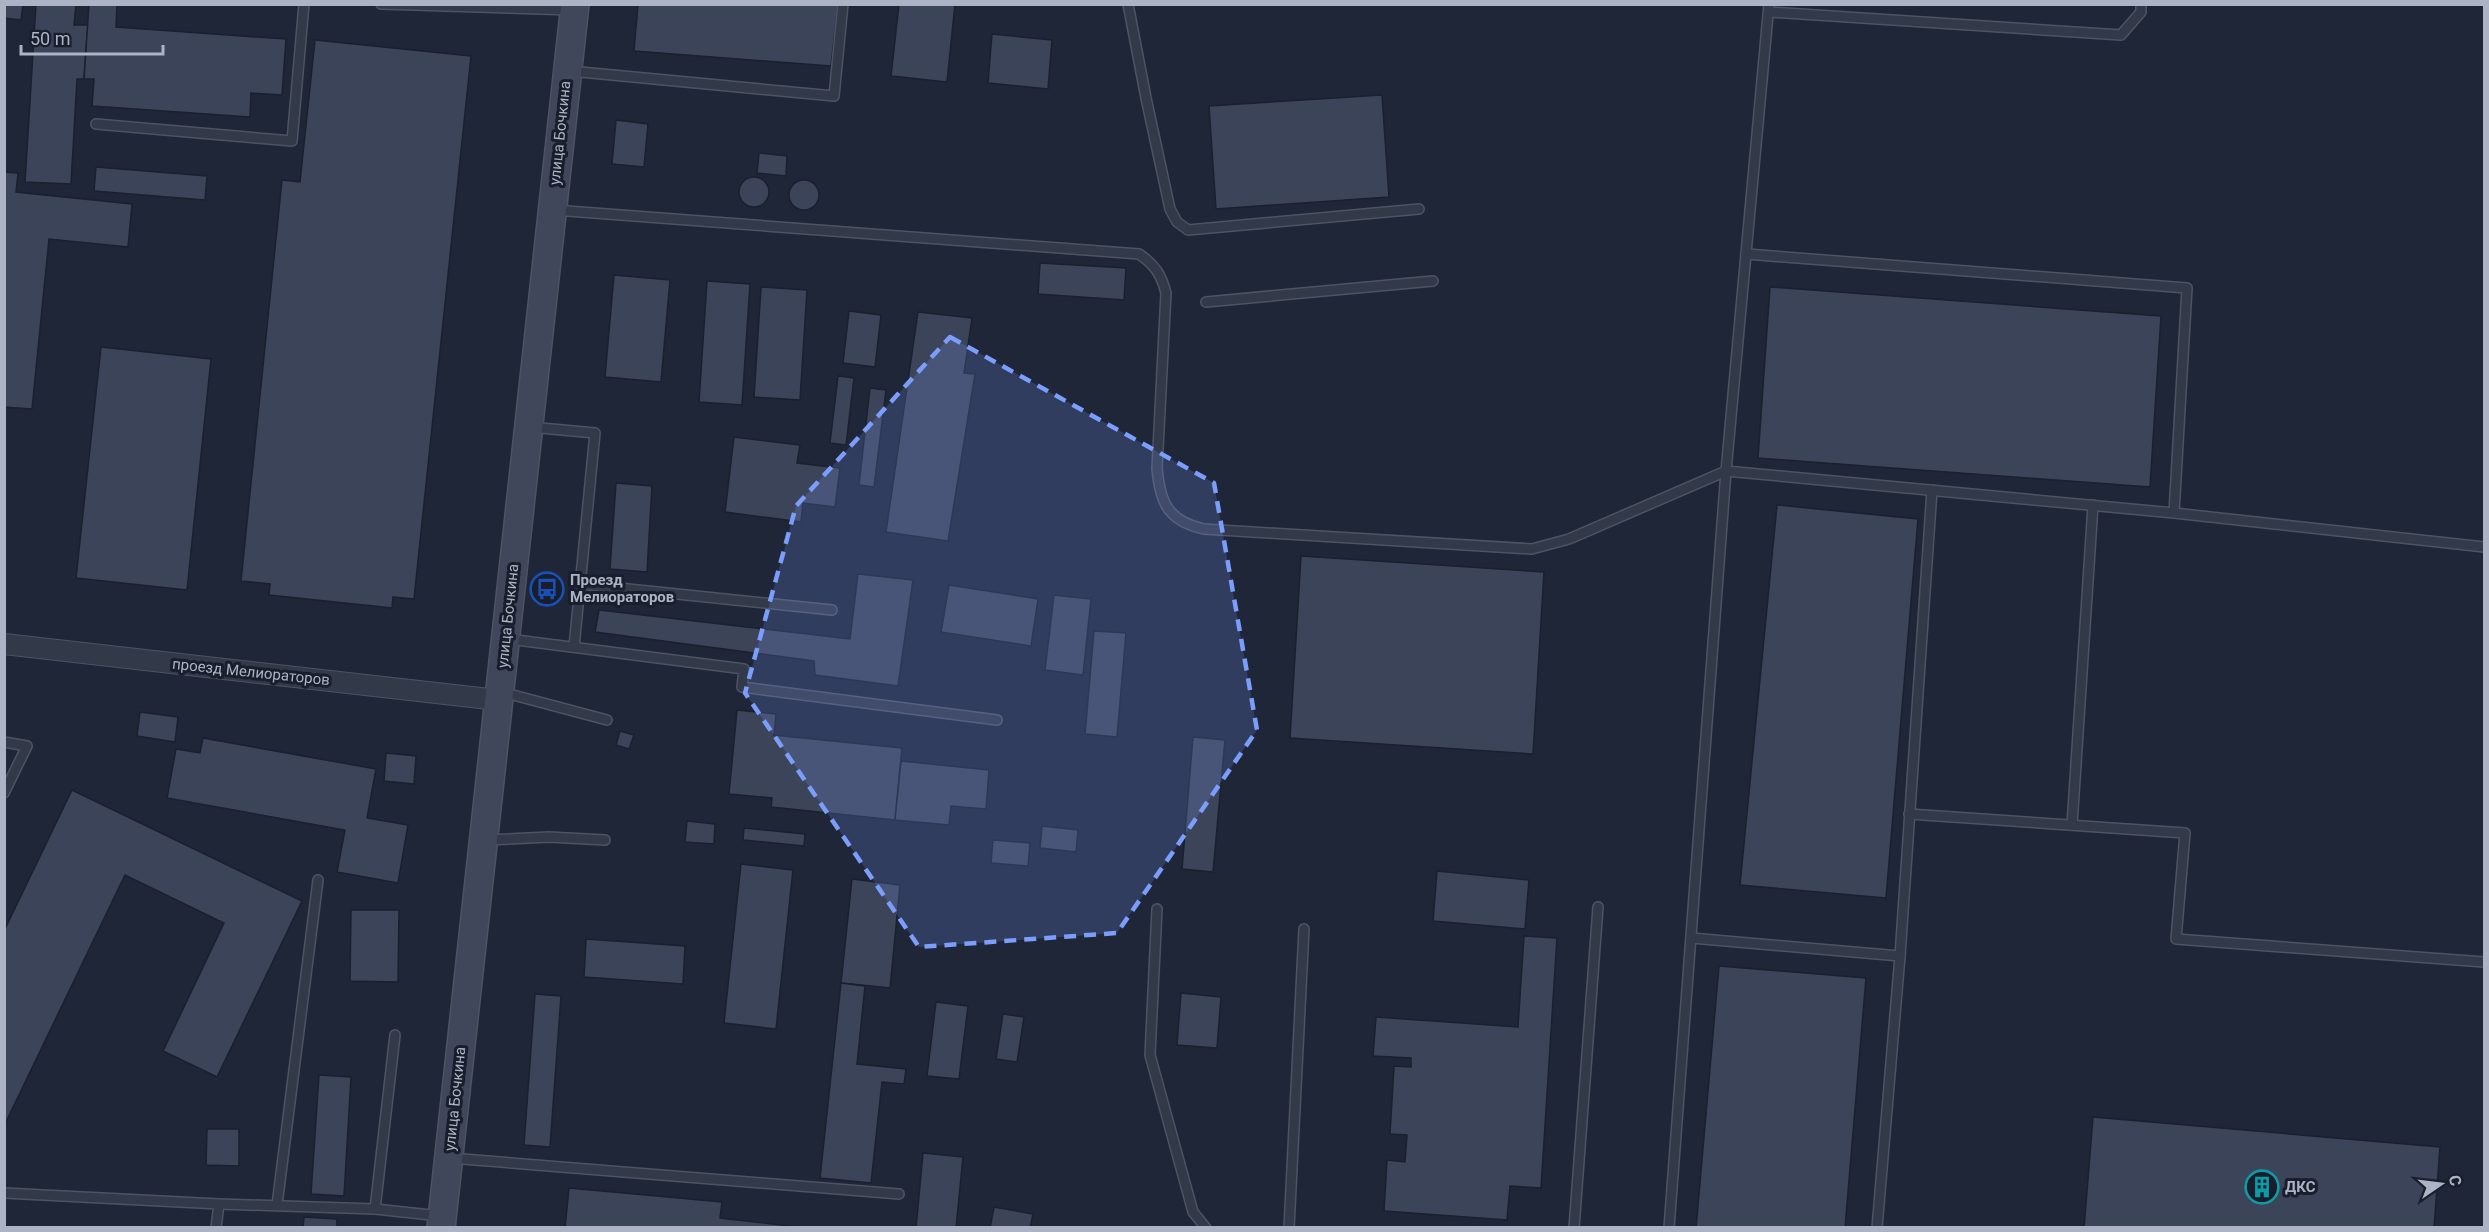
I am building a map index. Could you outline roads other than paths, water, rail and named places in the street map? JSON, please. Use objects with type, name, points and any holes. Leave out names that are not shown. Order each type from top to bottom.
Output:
[{"type":"street","name":"улица Бочкина","points":[[441,1222],[575,7]]},
{"type":"street","name":"проезд Мелиораторов","points":[[4,645],[499,696]]},
{"type":"lane","points":[[96,124],[292,141],[304,4]]},
{"type":"lane","points":[[381,4],[575,7]]},
{"type":"lane","points":[[567,71],[834,96],[843,4]]},
{"type":"lane","points":[[1128,4],[1170,209],[1177,222],[1188,230],[1419,209]]},
{"type":"lane","points":[[1669,1227],[1726,471],[1769,8],[2121,35],[2141,12],[2141,4]]},
{"type":"lane","points":[[552,210],[1139,254],[1162,275],[1166,293],[1156,468],[1162,498],[1172,515],[1185,525],[1204,529],[1532,549],[1569,539],[1726,471],[2174,513],[2484,547]]},
{"type":"lane","points":[[1746,254],[2187,288],[2174,513]]},
{"type":"lane","points":[[1206,302],[1433,281]]},
{"type":"lane","points":[[528,427],[595,433],[574,647]]},
{"type":"lane","points":[[1877,1227],[1900,957],[1932,490]]},
{"type":"lane","points":[[2072,825],[2093,505]]},
{"type":"lane","points":[[580,584],[832,610]]},
{"type":"lane","points":[[506,638],[744,669],[742,687],[997,720]]},
{"type":"lane","points":[[499,696],[607,720]]},
{"type":"lane","points":[[4,742],[27,746],[4,794]]},
{"type":"lane","points":[[1909,814],[2185,833],[2176,939],[2484,962]]},
{"type":"lane","points":[[484,841],[549,837],[605,840]]},
{"type":"lane","points":[[277,1206],[318,880]]},
{"type":"lane","points":[[1574,1227],[1598,907]]},
{"type":"lane","points":[[1157,909],[1150,1055],[1193,1212],[1206,1227]]},
{"type":"lane","points":[[1289,1227],[1304,929]]},
{"type":"lane","points":[[1690,938],[1900,957]]},
{"type":"lane","points":[[375,1209],[395,1035]]},
{"type":"lane","points":[[449,1158],[899,1194]]},
{"type":"lane","points":[[4,1193],[375,1209],[441,1222]]},
{"type":"lane","points":[[216,1227],[219,1204]]},
{"type":"place","name":"Проезд Мелиораторов","points":[[547,589]]},
{"type":"place","name":"ДКС","points":[[2262,1187]]}]
